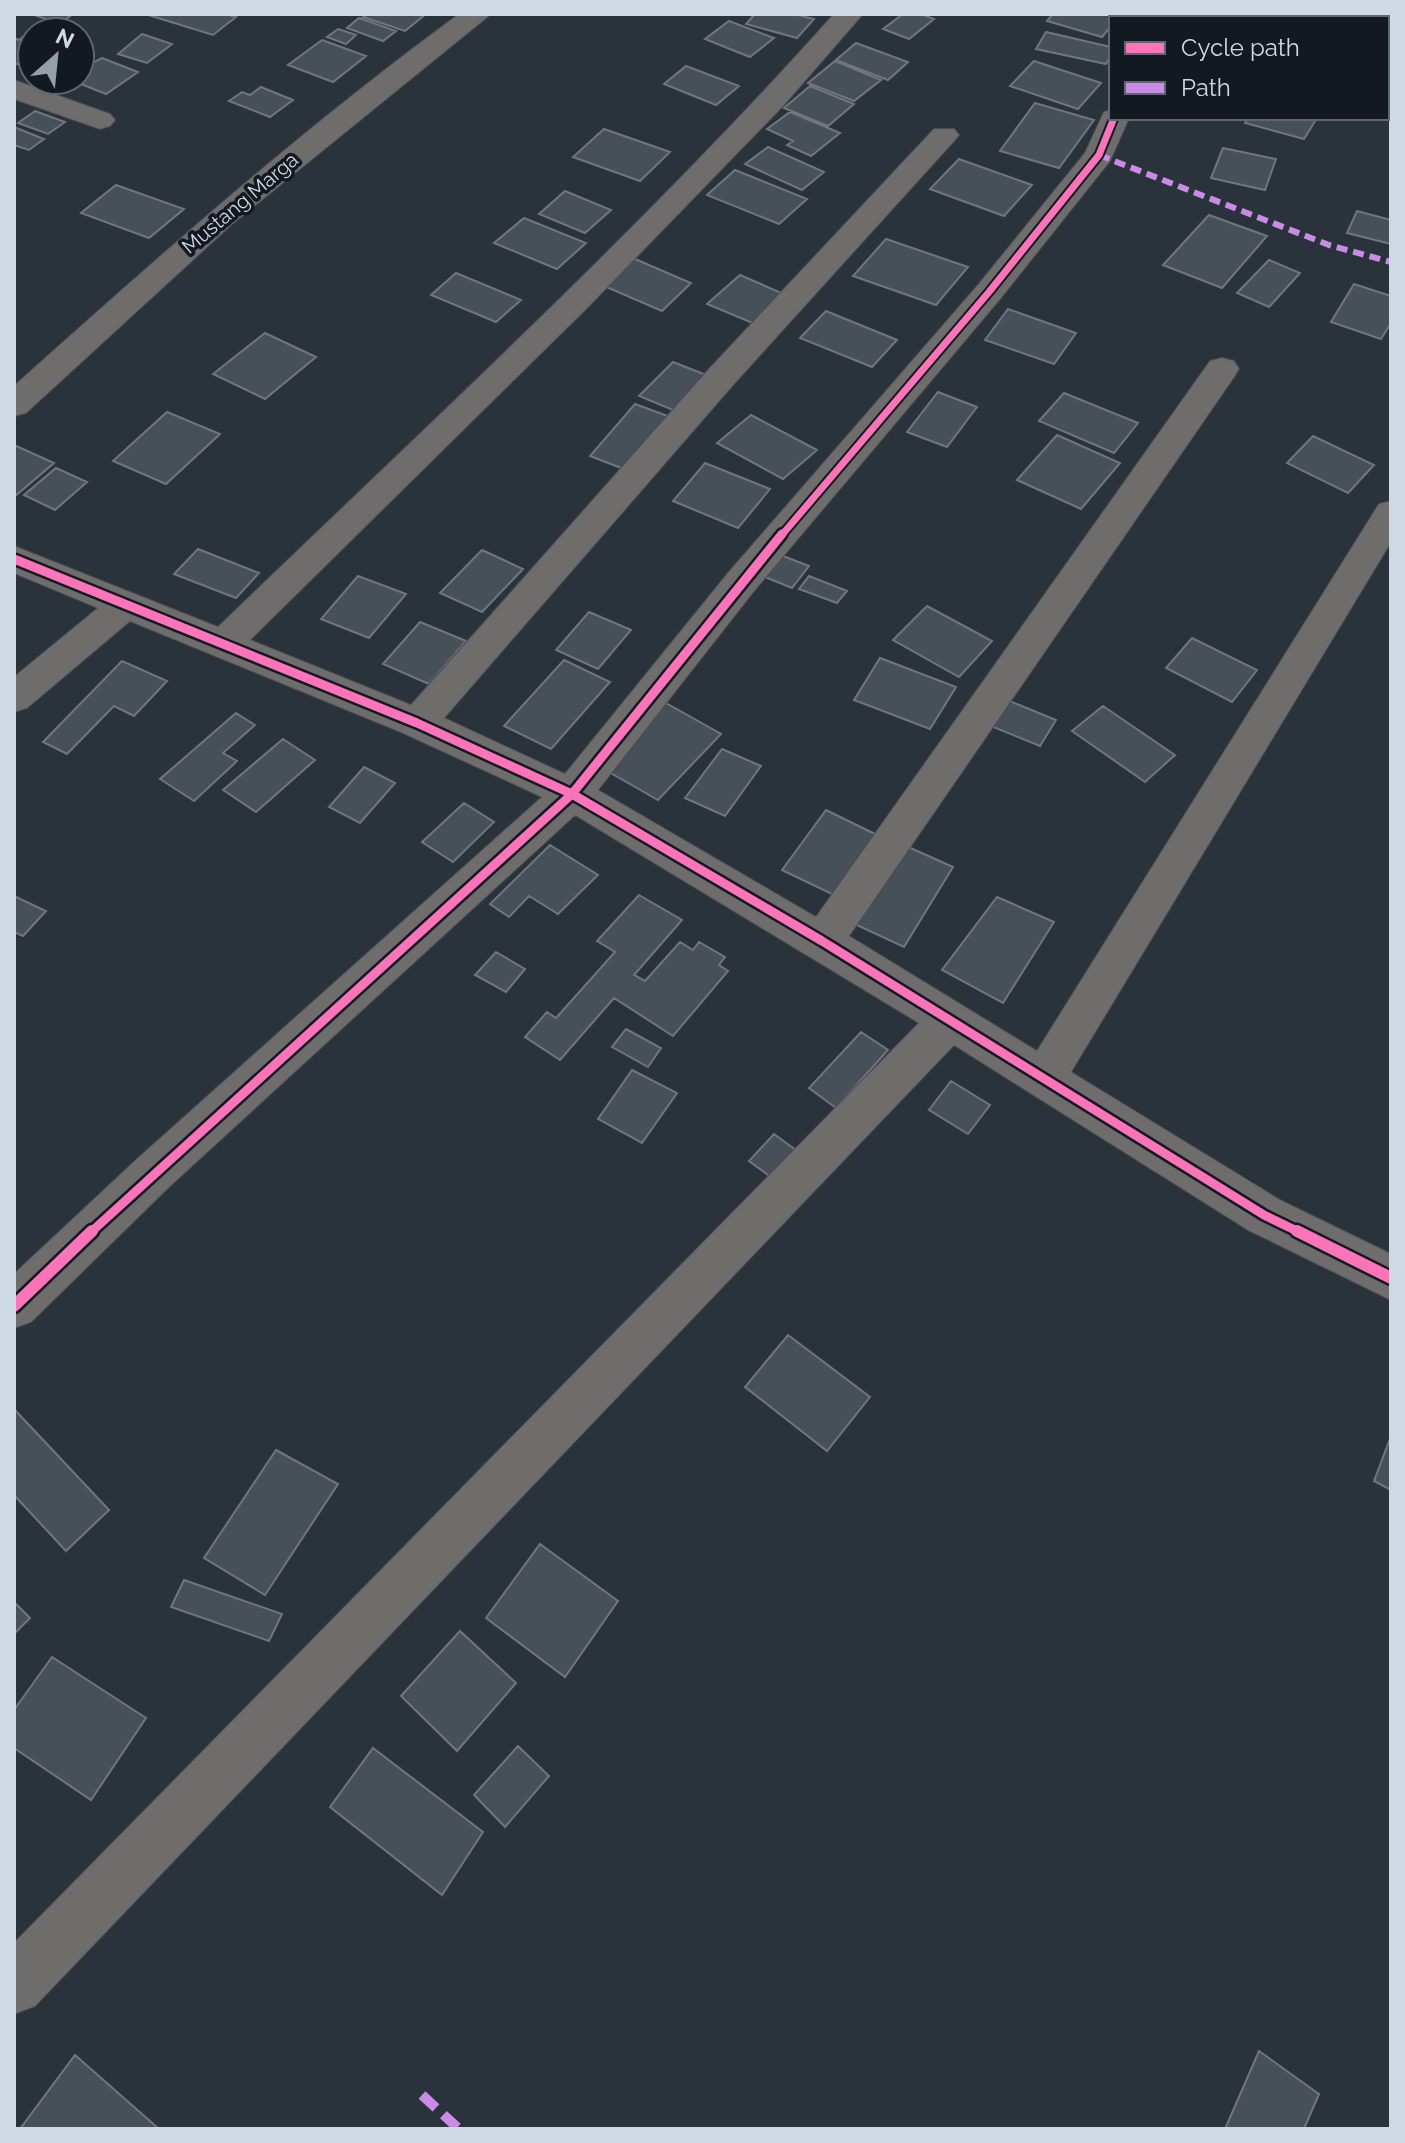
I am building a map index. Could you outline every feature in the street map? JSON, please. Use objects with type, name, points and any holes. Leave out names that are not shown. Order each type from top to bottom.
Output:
[{"type":"street","name":"Mustang Marga","points":[[14,405],[220,218],[409,64],[477,14]]},
{"type":"street","points":[[223,644],[577,300],[773,100],[849,14]]},
{"type":"street","points":[[14,89],[100,120]]},
{"type":"street","points":[[14,1306],[153,1173],[572,794],[741,582],[999,280],[1099,155],[1113,120]]},
{"type":"street","points":[[417,723],[721,377],[944,135]]},
{"type":"street","points":[[822,941],[1222,369]]},
{"type":"street","points":[[1043,1079],[1391,513]]},
{"type":"street","points":[[14,559],[417,723],[572,794],[822,941],[1264,1215],[1391,1278]]},
{"type":"street","points":[[14,698],[125,605]]},
{"type":"street","points":[[14,1985],[949,1021]]},
{"type":"building","points":[[32,14],[73,14],[70,16]]},
{"type":"building","points":[[145,14],[225,14],[236,17],[213,35]]},
{"type":"building","points":[[366,14],[426,14],[405,31],[363,17]]},
{"type":"building","points":[[755,14],[794,14],[814,19],[797,38],[746,24]]},
{"type":"building","points":[[903,14],[921,14],[934,19],[909,39],[883,29]]},
{"type":"building","points":[[1053,14],[1112,16],[1109,16],[1109,28],[1102,37],[1047,21]]},
{"type":"building","points":[[1198,14],[1236,15],[1222,16],[1196,16]]},
{"type":"building","points":[[359,18],[396,31],[383,41],[347,28]]},
{"type":"building","points":[[729,21],[774,38],[750,57],[705,39]]},
{"type":"building","points":[[338,29],[356,35],[346,44],[327,37]]},
{"type":"building","points":[[1046,32],[1109,47],[1109,59],[1106,64],[1036,49]]},
{"type":"building","points":[[142,34],[172,44],[147,63],[118,54]]},
{"type":"building","points":[[16,39],[16,64],[14,63]]},
{"type":"building","points":[[322,40],[366,56],[333,82],[288,65]]},
{"type":"building","points":[[856,43],[908,62],[888,80],[836,60]]},
{"type":"building","points":[[102,58],[138,72],[106,94],[96,90],[96,61]]},
{"type":"building","points":[[835,61],[881,80],[854,101],[808,83]]},
{"type":"building","points":[[1034,61],[1101,83],[1078,109],[1010,86]]},
{"type":"building","points":[[686,66],[739,86],[716,105],[664,84]]},
{"type":"building","points":[[810,86],[854,104],[828,126],[784,108]]},
{"type":"building","points":[[261,87],[293,100],[270,117],[229,101],[242,92],[250,95]]},
{"type":"building","points":[[1035,103],[1094,120],[1059,168],[1000,151]]},
{"type":"building","points":[[35,111],[65,122],[48,134],[18,123]]},
{"type":"building","points":[[790,112],[840,133],[811,156],[787,145],[793,141],[767,129]]},
{"type":"building","points":[[1247,120],[1316,120],[1304,139],[1245,123]]},
{"type":"building","points":[[14,127],[44,139],[29,150],[14,145]]},
{"type":"building","points":[[604,129],[670,152],[640,181],[573,157]]},
{"type":"building","points":[[768,147],[824,172],[802,190],[745,164]]},
{"type":"building","points":[[1223,148],[1276,159],[1265,190],[1211,178]]},
{"type":"building","points":[[959,159],[1032,185],[1004,216],[930,189]]},
{"type":"building","points":[[735,170],[807,199],[779,224],[707,195]]},
{"type":"building","points":[[116,185],[184,209],[149,238],[81,213]]},
{"type":"building","points":[[565,191],[611,210],[585,233],[539,214]]},
{"type":"building","points":[[1357,211],[1391,220],[1391,244],[1347,233]]},
{"type":"building","points":[[1209,215],[1267,236],[1222,288],[1163,265]]},
{"type":"building","points":[[524,218],[586,243],[557,269],[494,243]]},
{"type":"building","points":[[886,239],[968,267],[936,305],[853,276]]},
{"type":"building","points":[[635,259],[691,283],[662,311],[604,286]]},
{"type":"building","points":[[1269,260],[1300,273],[1269,307],[1237,293]]},
{"type":"building","points":[[456,273],[521,300],[496,322],[431,295]]},
{"type":"building","points":[[740,275],[786,295],[755,324],[707,304]]},
{"type":"building","points":[[1354,284],[1391,296],[1391,323],[1381,339],[1331,322]]},
{"type":"building","points":[[1008,309],[1076,333],[1054,364],[985,340]]},
{"type":"building","points":[[826,311],[897,340],[872,367],[800,338]]},
{"type":"building","points":[[265,333],[316,357],[265,399],[213,374]]},
{"type":"building","points":[[673,362],[711,377],[678,412],[639,396]]},
{"type":"building","points":[[938,392],[977,407],[947,447],[907,432]]},
{"type":"building","points":[[1064,393],[1138,423],[1114,453],[1039,421]]},
{"type":"building","points":[[635,404],[673,418],[629,471],[590,456]]},
{"type":"building","points":[[167,412],[220,434],[166,484],[113,461]]},
{"type":"building","points":[[751,415],[817,450],[783,479],[717,443]]},
{"type":"building","points":[[1057,435],[1120,463],[1081,509],[1017,480]]},
{"type":"building","points":[[1313,436],[1374,465],[1348,493],[1287,463]]},
{"type":"building","points":[[14,445],[54,463],[14,497]]},
{"type":"building","points":[[705,463],[770,489],[738,528],[673,501]]},
{"type":"building","points":[[56,468],[87,482],[55,510],[24,495]]},
{"type":"building","points":[[198,549],[259,573],[236,598],[174,574]]},
{"type":"building","points":[[482,550],[523,569],[482,612],[440,593]]},
{"type":"building","points":[[783,556],[809,566],[792,588],[765,577]]},
{"type":"building","points":[[358,576],[406,594],[369,638],[321,619]]},
{"type":"building","points":[[809,576],[847,591],[837,603],[799,589]]},
{"type":"building","points":[[927,606],[992,641],[959,677],[893,640]]},
{"type":"building","points":[[589,612],[631,630],[598,669],[556,650]]},
{"type":"building","points":[[420,622],[466,641],[429,684],[383,664]]},
{"type":"building","points":[[1192,638],[1257,670],[1232,702],[1166,668]]},
{"type":"building","points":[[880,658],[956,687],[930,729],[854,700]]},
{"type":"building","points":[[564,660],[610,682],[551,749],[504,726]]},
{"type":"building","points":[[122,661],[167,681],[134,716],[114,706],[67,754],[43,742]]},
{"type":"building","points":[[1002,698],[1056,720],[1040,746],[986,724]]},
{"type":"building","points":[[666,703],[721,734],[658,800],[602,768]]},
{"type":"building","points":[[1103,706],[1175,755],[1145,782],[1072,731]]},
{"type":"building","points":[[236,713],[255,725],[223,753],[237,761],[194,801],[160,779]]},
{"type":"building","points":[[283,739],[315,760],[256,812],[223,790]]},
{"type":"building","points":[[722,749],[761,766],[725,816],[685,798]]},
{"type":"building","points":[[364,767],[395,783],[360,823],[329,807]]},
{"type":"building","points":[[464,803],[494,822],[453,862],[422,842]]},
{"type":"building","points":[[826,810],[877,835],[834,895],[782,870]]},
{"type":"building","points":[[895,841],[953,867],[904,947],[844,919]]},
{"type":"building","points":[[550,845],[598,875],[558,914],[529,896],[509,917],[490,904]]},
{"type":"building","points":[[639,895],[682,920],[634,975],[645,981],[680,942],[693,950],[699,942],[725,957],[719,965],[728,971],[673,1036],[614,998],[560,1060],[525,1037],[547,1012],[556,1018],[615,952],[597,941]]},
{"type":"building","points":[[14,896],[46,911],[23,936],[14,932]]},
{"type":"building","points":[[997,897],[1054,922],[1003,1003],[942,970]]},
{"type":"building","points":[[496,952],[525,969],[506,992],[475,975]]},
{"type":"building","points":[[626,1029],[661,1048],[648,1067],[612,1047]]},
{"type":"building","points":[[861,1032],[888,1050],[836,1108],[809,1088]]},
{"type":"building","points":[[632,1070],[677,1093],[642,1143],[598,1119]]},
{"type":"building","points":[[951,1081],[990,1105],[968,1134],[929,1110]]},
{"type":"building","points":[[774,1134],[801,1154],[776,1181],[749,1161]]},
{"type":"building","points":[[788,1335],[870,1397],[827,1451],[745,1387]]},
{"type":"building","points":[[14,1409],[109,1510],[66,1551],[14,1495]]},
{"type":"building","points":[[1391,1436],[1391,1490],[1374,1481]]},
{"type":"building","points":[[276,1450],[338,1484],[265,1595],[204,1558]]},
{"type":"building","points":[[540,1544],[618,1601],[565,1677],[486,1618]]},
{"type":"building","points":[[184,1580],[282,1614],[269,1641],[171,1607]]},
{"type":"building","points":[[14,1602],[30,1618],[14,1634]]},
{"type":"building","points":[[460,1631],[516,1683],[457,1751],[401,1696]]},
{"type":"building","points":[[52,1657],[146,1718],[91,1800],[14,1748],[14,1710]]},
{"type":"building","points":[[518,1746],[549,1776],[505,1827],[474,1795]]},
{"type":"building","points":[[373,1748],[483,1832],[442,1895],[330,1807]]},
{"type":"building","points":[[1259,2051],[1319,2094],[1304,2129],[1225,2129]]},
{"type":"building","points":[[75,2055],[159,2129],[20,2129]]},
{"type":"marked path","points":[[1099,155],[1329,245],[1391,262]]},
{"type":"marked path","points":[[422,2095],[459,2129]]},
{"type":"cycle path","points":[[14,1306],[153,1173],[572,794],[741,582],[989,292],[1099,155],[1113,120]]},
{"type":"cycle path","points":[[14,559],[417,723],[572,794],[822,941],[1264,1215],[1391,1278]]}]
